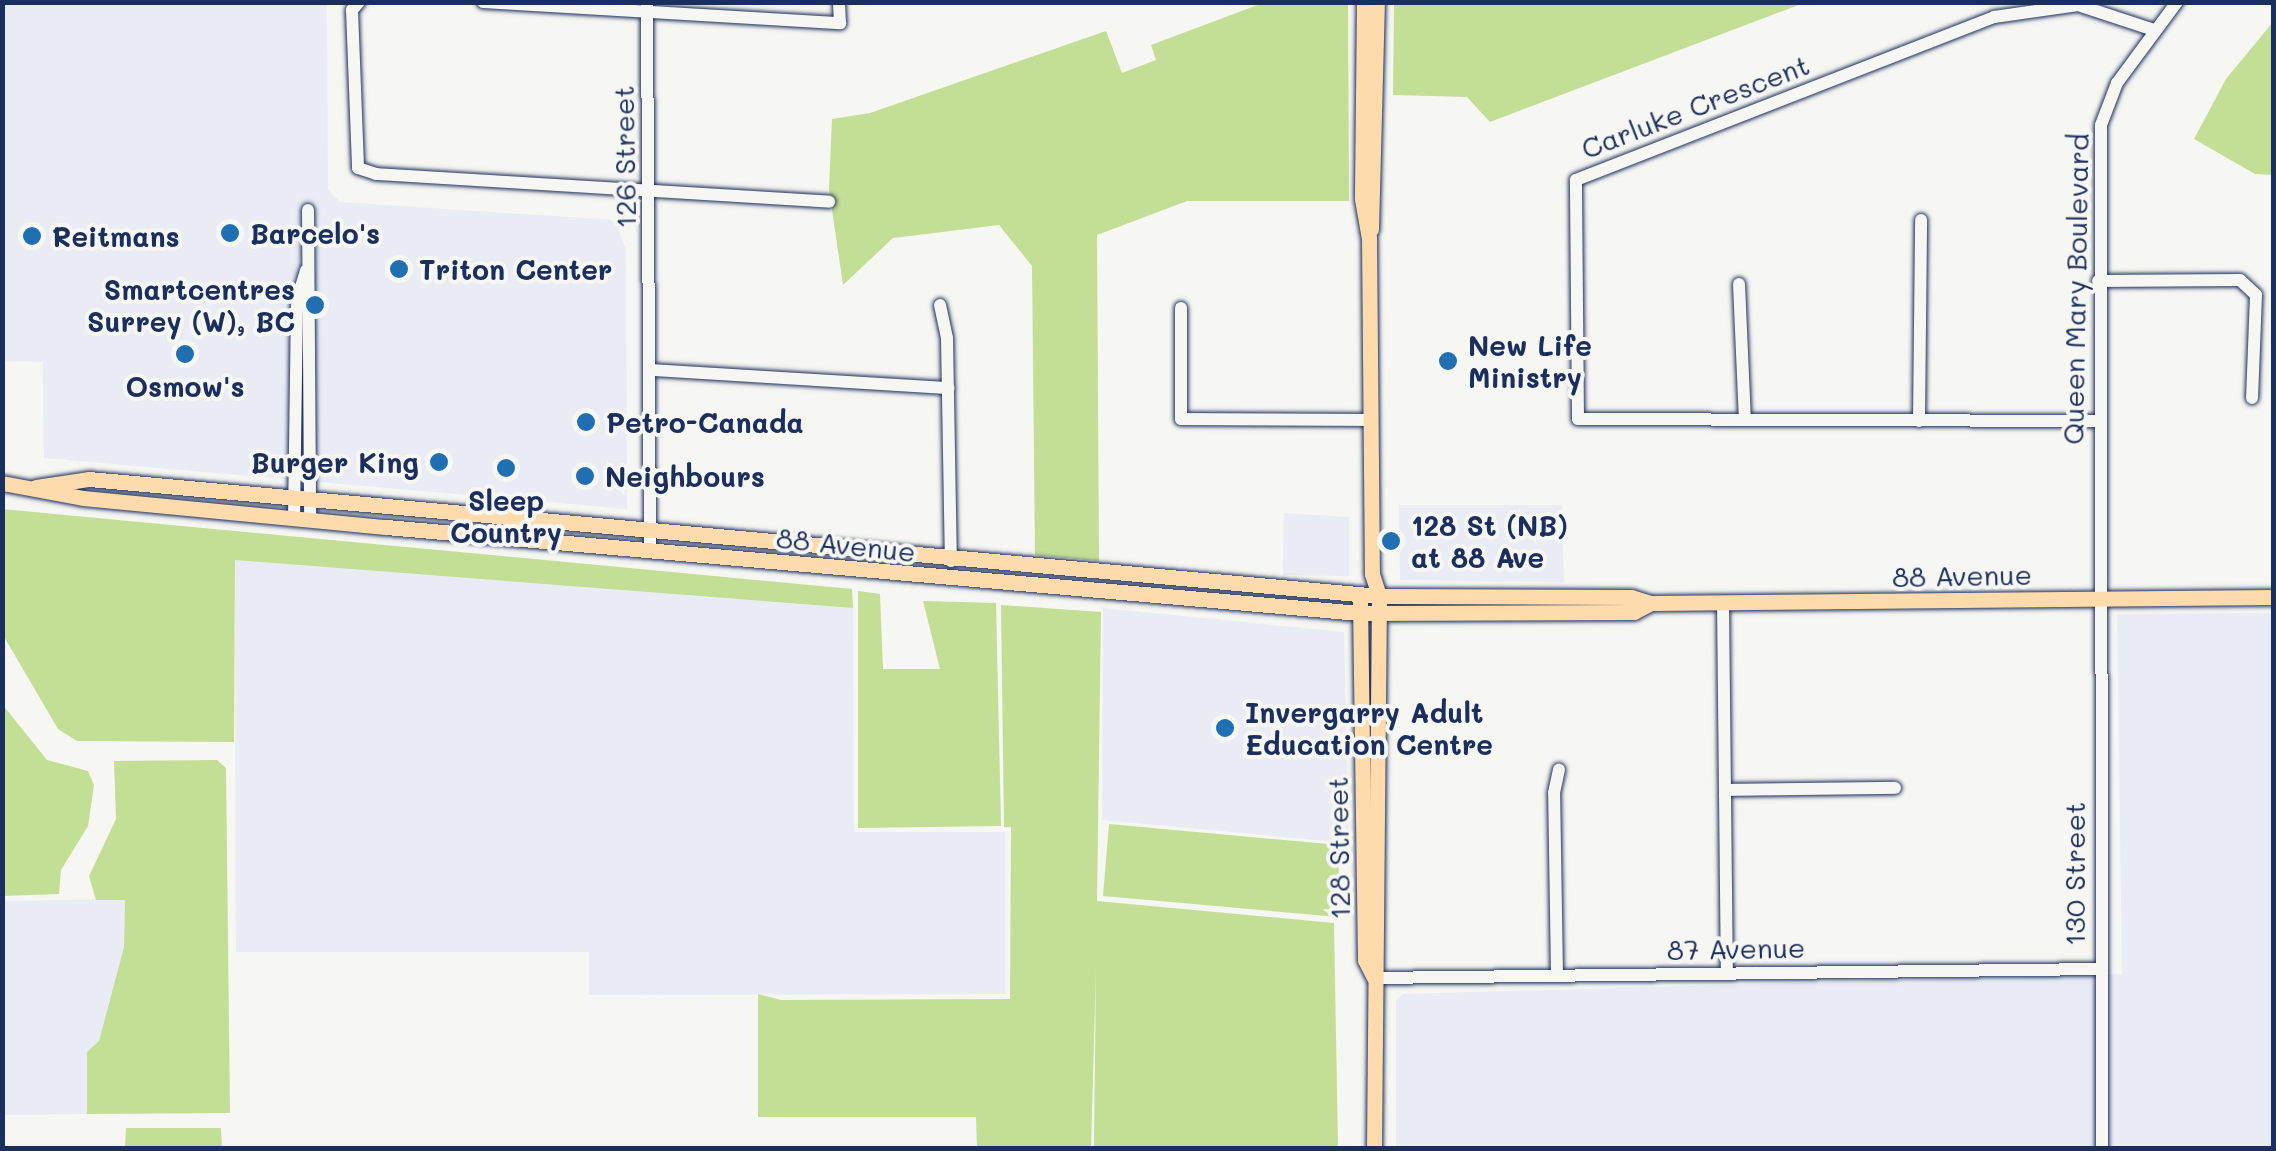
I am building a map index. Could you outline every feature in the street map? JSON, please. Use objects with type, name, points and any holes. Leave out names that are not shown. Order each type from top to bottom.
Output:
[{"type":"main road","points":[[1364,2],[1362,199],[1370,237]]},
{"type":"main road","points":[[1377,2],[1377,198],[1370,237],[1372,574],[1379,596]]},
{"type":"main road","name":"88 Avenue","points":[[15,483],[88,479],[951,561],[1379,596],[1631,597],[1651,603],[2274,597]]},
{"type":"main road","name":"88 Avenue","points":[[15,483],[83,498],[1360,613],[1634,612],[1651,603]]},
{"type":"main road","points":[[1360,594],[1372,574]]},
{"type":"main road","name":"128 Street","points":[[1360,594],[1365,960],[1374,978]]},
{"type":"main road","name":"128 Street","points":[[1374,1148],[1374,978],[1380,960],[1379,596]]},
{"type":"street","points":[[483,2],[647,8],[840,23],[840,2]]},
{"type":"street","name":"Queen Mary Boulevard","points":[[2099,598],[2100,125],[2117,82],[2177,2]]},
{"type":"street","name":"Carluke Crescent","points":[[2098,421],[1578,419],[1576,180],[1994,17],[2078,5],[2154,30]]},
{"type":"street","points":[[356,6],[358,168],[650,194],[829,202]]},
{"type":"street","name":"126 Street","points":[[647,8],[650,551]]},
{"type":"street","points":[[302,518],[297,300],[306,268],[308,210]]},
{"type":"street","points":[[1919,422],[1921,220]]},
{"type":"street","points":[[2240,280],[2248,264]]},
{"type":"street","points":[[2098,281],[2240,280],[2256,295],[2252,398]]},
{"type":"street","points":[[1739,284],[1745,419]]},
{"type":"street","points":[[940,305],[948,388],[951,561]]},
{"type":"street","points":[[1181,308],[1181,420],[1371,420]]},
{"type":"street","points":[[652,370],[948,388]]},
{"type":"street","name":"130 Street","points":[[2099,598],[2102,1148]]},
{"type":"street","points":[[1723,603],[1727,973]]},
{"type":"street","points":[[1557,976],[1554,793],[1559,770]]},
{"type":"street","points":[[1725,790],[1895,788]]},
{"type":"street","name":"87 Avenue","points":[[1374,978],[2099,968]]},
{"type":"shaded area","name":"Smartcentres Surrey (W), BC","points":[[3,3],[327,3],[328,190],[340,202],[615,220],[626,250],[627,509],[44,458],[43,362],[3,361]]},
{"type":"shaded area","points":[[1399,505],[1562,505],[1564,582],[1400,580]]},
{"type":"shaded area","points":[[1284,513],[1349,517],[1349,576],[1283,575]]},
{"type":"shaded area","points":[[235,560],[853,608],[854,832],[1005,832],[1005,994],[589,995],[589,952],[236,952]]},
{"type":"shaded area","name":"Invergarry Adult Education Centre","points":[[1103,608],[1344,632],[1349,843],[1102,820]]},
{"type":"shaded area","points":[[2273,613],[2273,1148],[1396,1148],[1396,1000],[1403,994],[2122,974],[2117,614]]},
{"type":"shaded area","points":[[125,899],[124,947],[99,1041],[87,1052],[87,1114],[3,1115],[2,901]]},
{"type":"green space","points":[[1394,2],[1804,3],[1490,122],[1467,97],[1393,95]]},
{"type":"green space","points":[[1263,3],[1348,3],[1349,201],[1187,201],[1097,235],[1099,561],[1035,555],[1032,266],[999,225],[893,238],[843,285],[829,189],[832,119],[870,113],[1106,31],[1122,73],[1156,60],[1151,45]]},
{"type":"green space","points":[[2273,22],[2273,175],[2255,174],[2194,139],[2226,79]]},
{"type":"green space","points":[[2,509],[852,589],[853,608],[235,560],[234,742],[77,741],[58,729],[3,635]]},
{"type":"green space","points":[[858,591],[880,594],[883,669],[940,669],[923,601],[996,603],[1001,826],[858,828]]},
{"type":"green space","points":[[1001,605],[1101,612],[1097,901],[1334,923],[1338,1148],[1094,1148],[1096,969],[1091,1148],[977,1148],[976,1117],[758,1117],[758,994],[781,1000],[1010,999],[1011,827],[1004,827]]},
{"type":"green space","points":[[2,704],[47,760],[88,771],[94,785],[88,826],[61,870],[59,894],[3,896]]},
{"type":"green space","points":[[217,760],[226,768],[230,1113],[87,1114],[87,1052],[99,1041],[124,947],[125,900],[96,900],[89,876],[116,819],[114,761]]},
{"type":"green space","points":[[1109,824],[1339,845],[1338,917],[1103,896]]},
{"type":"green space","points":[[126,1128],[221,1128],[222,1148],[125,1148]]},
{"type":"place","name":"Barcelo's","points":[[230,233]]},
{"type":"place","name":"Reitmans","points":[[32,236]]},
{"type":"place","name":"Triton Center","points":[[399,269]]},
{"type":"place","name":"Smartcentres Surrey (W), BC","points":[[315,305]]},
{"type":"place","name":"Osmow's","points":[[185,354]]},
{"type":"place","name":"New Life Ministry","points":[[1448,361]]},
{"type":"place","name":"Petro-Canada","points":[[586,422]]},
{"type":"place","name":"Burger King","points":[[439,462]]},
{"type":"place","name":"Sleep Country","points":[[506,468]]},
{"type":"place","name":"Neighbours","points":[[585,476]]},
{"type":"place","name":"128 St (NB) at 88 Ave","points":[[1391,541]]},
{"type":"place","name":"Invergarry Adult Education Centre","points":[[1225,728]]}]
